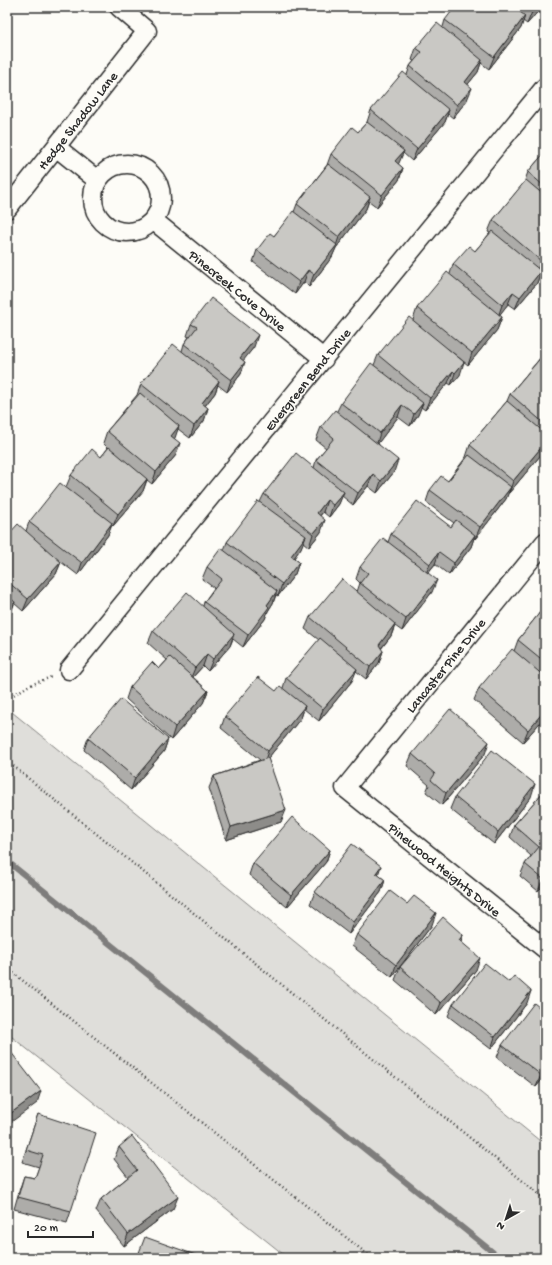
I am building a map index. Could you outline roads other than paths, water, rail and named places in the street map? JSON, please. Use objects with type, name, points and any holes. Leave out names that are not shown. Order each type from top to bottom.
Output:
[{"type":"street","name":"Hedge Shadow Lane","points":[[7,208],[147,31],[119,7]]},
{"type":"street","name":"Evergreen Bend Drive","points":[[69,670],[545,87]]},
{"type":"street","points":[[56,147],[97,180]]},
{"type":"street","points":[[126,163],[137,165],[148,170],[155,178],[160,189],[161,200],[159,211],[153,220],[144,228],[134,232],[122,232],[112,229],[102,222],[96,213],[93,202],[93,190],[97,180],[105,171],[115,165],[126,163]]},
{"type":"street","name":"Pinecreek Cove Drive","points":[[153,220],[324,359]]},
{"type":"street","name":"Lancaster Pine Drive","points":[[345,788],[545,542]]},
{"type":"street","name":"Pinewood Heights Drive","points":[[345,788],[545,950]]},
{"type":"waterway","points":[[7,861],[500,1258]]}]
